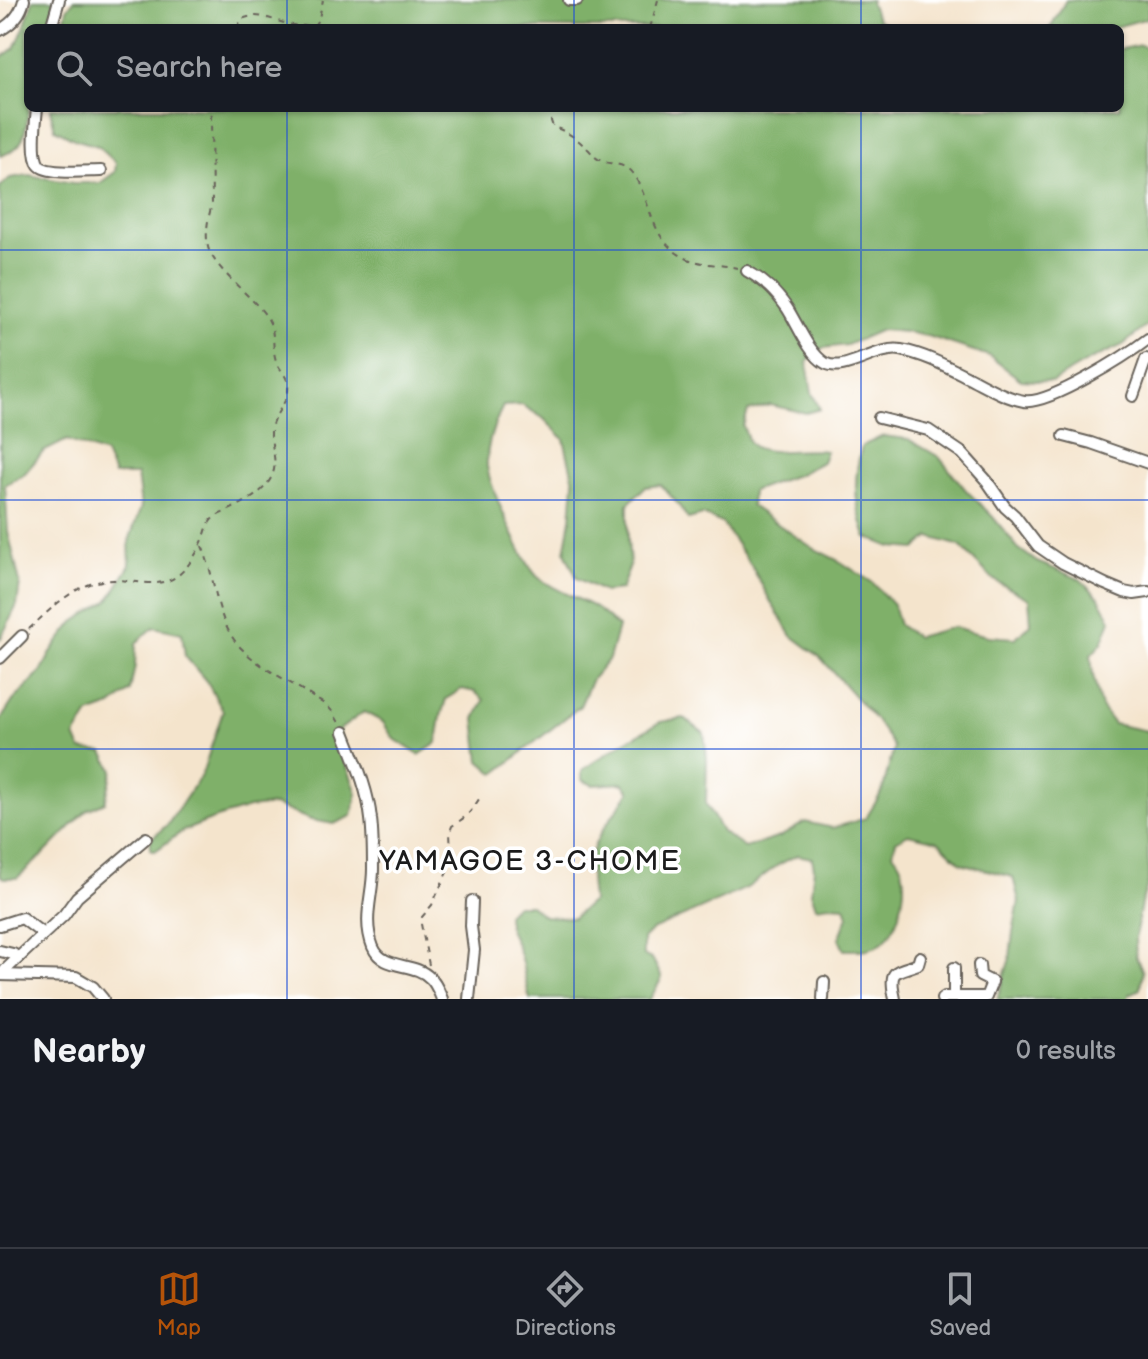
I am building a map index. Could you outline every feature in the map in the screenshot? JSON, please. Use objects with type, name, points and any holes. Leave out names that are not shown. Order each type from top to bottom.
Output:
[{"type":"street","points":[[0,30],[15,19],[24,0]]},
{"type":"street","points":[[52,24],[59,0]]},
{"type":"street","points":[[569,0],[577,0]]},
{"type":"street","points":[[37,112],[34,137],[39,165],[56,171],[101,171]]},
{"type":"street","points":[[747,271],[773,290],[815,354],[825,363],[837,366],[882,350],[897,349],[946,366],[1022,401],[1045,398],[1083,380],[1148,339]]},
{"type":"street","points":[[1133,396],[1148,360]]},
{"type":"street","points":[[879,418],[928,430],[962,453],[1038,546],[1063,563],[1124,592],[1148,592]]},
{"type":"street","points":[[1064,436],[1148,463]]},
{"type":"street","points":[[0,658],[22,636]]},
{"type":"street","points":[[344,732],[362,779],[371,818],[373,872],[368,921],[373,947],[384,961],[411,967],[428,975],[442,999]]},
{"type":"street","points":[[0,974],[64,915],[77,897],[146,838]]},
{"type":"street","points":[[469,999],[474,950],[470,915],[472,901]]},
{"type":"street","points":[[0,925],[22,918],[43,934]]},
{"type":"street","points":[[0,951],[18,958]]},
{"type":"street","points":[[895,999],[895,973],[918,964],[920,957]]},
{"type":"street","points":[[942,999],[986,997],[992,982],[980,976],[979,965]]},
{"type":"street","points":[[954,968],[954,997]]},
{"type":"street","points":[[0,974],[76,977],[93,987],[103,999]]},
{"type":"street","points":[[823,999],[824,982]]},
{"type":"path","points":[[315,24],[323,0]]},
{"type":"path","points":[[651,24],[658,0]]},
{"type":"path","points":[[239,24],[240,20],[250,15],[291,24]]},
{"type":"path","points":[[22,636],[63,598],[90,583],[115,579],[165,582],[176,577],[191,561],[210,521],[252,499],[274,472],[274,450],[270,440],[272,423],[285,403],[288,380],[275,361],[270,323],[229,277],[207,245],[212,205],[212,112]]},
{"type":"path","points":[[552,112],[553,127],[574,136],[599,161],[627,168],[632,173],[661,239],[677,254],[696,263],[747,271]]},
{"type":"path","points":[[201,544],[208,560],[218,605],[229,632],[241,648],[265,669],[330,709],[344,732]]},
{"type":"path","points":[[428,975],[422,917],[432,905],[447,872],[452,826],[470,813],[481,796]]},
{"type":"green space","points":[[33,0],[55,0],[49,24],[25,24]]},
{"type":"green space","points":[[74,0],[871,0],[878,20],[886,24],[64,24],[67,9]]},
{"type":"green space","points":[[1066,0],[1148,0],[1148,18],[1124,25],[1052,24]]},
{"type":"green space","points":[[24,28],[24,112],[27,112],[25,132],[17,147],[0,156],[0,58],[15,48]]},
{"type":"green space","points":[[1141,45],[1148,49],[1148,325],[1123,345],[1052,382],[1021,380],[989,356],[931,337],[881,330],[847,345],[823,348],[807,362],[812,393],[820,409],[806,413],[770,405],[748,411],[743,426],[750,443],[764,450],[826,451],[822,462],[752,491],[751,506],[813,548],[873,583],[893,605],[899,625],[917,637],[953,627],[988,636],[1015,638],[1031,624],[1029,599],[994,580],[960,546],[930,537],[916,549],[891,547],[866,537],[857,503],[857,470],[862,446],[883,436],[908,439],[939,457],[1018,548],[1037,562],[1080,579],[1099,597],[1111,620],[1102,643],[1091,655],[1101,707],[1114,724],[1148,731],[1148,883],[1135,938],[1136,957],[1143,972],[1140,989],[1127,999],[997,999],[1010,958],[1019,901],[1013,877],[961,863],[938,841],[908,834],[896,841],[893,853],[901,865],[904,878],[900,910],[887,938],[876,946],[844,950],[839,939],[848,916],[845,906],[816,907],[811,892],[812,858],[797,855],[747,888],[652,930],[643,939],[643,955],[653,960],[662,978],[650,999],[530,999],[507,914],[516,905],[530,905],[544,916],[573,918],[592,901],[590,863],[595,844],[630,791],[623,783],[593,785],[582,780],[582,770],[660,722],[684,718],[704,733],[706,804],[722,832],[745,848],[780,837],[805,822],[833,828],[866,818],[882,792],[894,747],[875,719],[820,657],[792,636],[722,523],[703,515],[688,519],[661,485],[645,487],[628,504],[630,565],[621,590],[604,592],[577,578],[565,552],[574,482],[564,439],[543,418],[522,405],[503,406],[489,443],[487,466],[501,507],[525,559],[539,578],[594,607],[618,627],[609,659],[592,679],[580,706],[495,774],[480,761],[475,719],[484,700],[475,692],[462,689],[446,699],[437,743],[419,755],[393,738],[383,722],[364,712],[339,730],[339,745],[357,793],[352,816],[334,824],[311,820],[274,805],[249,808],[183,831],[155,851],[150,849],[151,839],[168,824],[202,774],[223,711],[207,682],[185,656],[182,633],[154,627],[136,643],[130,691],[111,706],[89,714],[75,736],[81,750],[103,752],[113,770],[105,802],[87,810],[17,878],[3,878],[0,875],[0,721],[13,701],[41,672],[53,649],[74,622],[109,600],[130,565],[129,541],[141,507],[137,475],[114,475],[105,454],[67,440],[43,452],[25,473],[5,485],[8,531],[20,583],[17,605],[0,640],[0,187],[10,178],[29,175],[73,183],[100,183],[115,172],[116,163],[98,146],[55,129],[51,112],[1124,112],[1124,48]]},
{"type":"district","name":"YAMAGOE 3-CHOME","points":[[530,861]]}]
